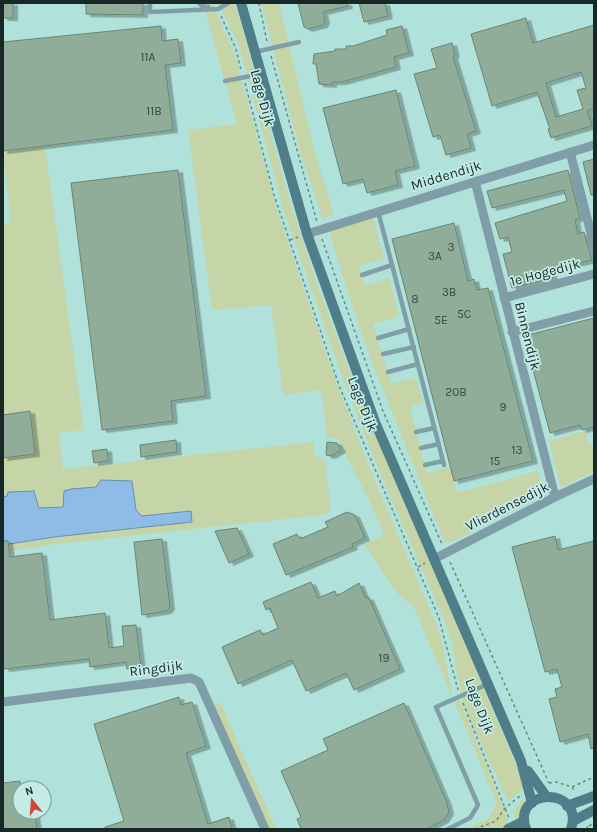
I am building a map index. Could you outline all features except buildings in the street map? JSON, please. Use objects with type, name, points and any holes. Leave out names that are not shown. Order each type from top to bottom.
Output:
[{"type":"main road","name":"Lage Dijk","points":[[241,3],[307,234],[375,422],[521,761],[532,802]]},
{"type":"main road","name":"Lage Dijk","points":[[521,761],[546,796]]},
{"type":"main road","points":[[508,829],[525,825],[527,809],[532,802],[546,796],[560,800],[567,806],[572,825],[594,810]]},
{"type":"main road","points":[[567,806],[594,796]]},
{"type":"street","name":"Middendijk","points":[[307,234],[594,145]]},
{"type":"street","points":[[570,152],[594,245]]},
{"type":"street","name":"Binnendijk","points":[[475,181],[555,497]]},
{"type":"street","name":"1e Hogedijk","points":[[504,298],[594,274]]},
{"type":"street","points":[[512,332],[594,311]]},
{"type":"street","name":"Vlierdensedijk","points":[[434,559],[555,497],[594,479]]},
{"type":"street","name":"Ringdijk","points":[[3,702],[191,678],[199,682],[265,829]]},
{"type":"lane","points":[[150,3],[150,12],[218,9],[228,3]]},
{"type":"lane","points":[[199,3],[201,6],[207,7],[217,6],[224,3]]},
{"type":"lane","points":[[255,52],[299,42]]},
{"type":"lane","points":[[225,81],[261,74]]},
{"type":"lane","points":[[378,211],[444,463],[425,465]]},
{"type":"lane","points":[[362,275],[392,265]]},
{"type":"lane","points":[[378,338],[409,329]]},
{"type":"lane","points":[[382,354],[414,347]]},
{"type":"lane","points":[[388,372],[418,364]]},
{"type":"lane","points":[[416,432],[434,428]]},
{"type":"lane","points":[[421,448],[439,444]]},
{"type":"lane","points":[[448,829],[470,818],[478,805],[436,707],[488,684]]},
{"type":"path","name":"Lage Dijk","points":[[259,3],[269,48],[319,230],[383,411],[550,783]]},
{"type":"path","name":"Lage Dijk","points":[[218,9],[236,49],[274,194],[340,388],[439,618],[460,697],[506,808],[496,821],[475,829]]},
{"type":"path","points":[[572,787],[594,777]]},
{"type":"path","points":[[587,829],[588,826],[594,823]]},
{"type":"shaded area","points":[[3,3],[594,3],[594,829],[3,829]]},
{"type":"shaded area","points":[[203,3],[212,3],[234,52],[278,213],[337,385],[383,500],[436,623],[442,642],[453,699],[412,603],[406,601],[399,595],[374,558],[363,545],[384,535],[372,506],[337,438],[327,438],[323,402],[320,390],[283,395],[271,305],[212,310],[188,130],[237,124]]},
{"type":"shaded area","points":[[219,3],[233,3],[237,10],[292,209],[316,281],[358,394],[450,607],[525,787],[508,802],[463,703],[451,640],[444,620],[379,471],[344,382],[284,211],[239,46]]},
{"type":"shaded area","points":[[261,3],[279,3],[315,153],[334,215],[323,219],[300,151]]},
{"type":"shaded area","points":[[45,146],[84,430],[59,433],[63,469],[315,442],[313,456],[325,459],[331,511],[322,515],[56,544],[3,552],[3,545],[54,537],[192,522],[190,511],[142,516],[136,510],[133,484],[101,480],[96,487],[71,489],[63,493],[63,507],[37,507],[36,492],[3,497],[3,224],[11,223],[3,153]]},
{"type":"shaded area","points":[[373,217],[384,258],[359,266],[365,286],[389,278],[399,316],[373,324],[391,384],[416,378],[423,403],[410,407],[427,473],[450,467],[457,493],[538,471],[544,495],[451,542],[444,541],[375,370],[355,315],[329,231]]},
{"type":"shaded area","points":[[586,431],[589,444],[594,443],[594,472],[561,487],[549,441]]},
{"type":"shaded area","points":[[459,698],[503,806],[509,826],[502,829],[463,829],[488,819],[497,803],[454,700]]},
{"type":"shaded area","points":[[220,702],[276,829],[268,829],[213,706]]},
{"type":"shaded area","points":[[529,796],[520,818],[516,820],[513,812],[522,800]]},
{"type":"water","points":[[101,480],[132,481],[136,510],[142,516],[191,511],[192,522],[54,537],[3,545],[3,497],[7,496],[8,492],[34,491],[39,508],[63,507],[64,491],[96,487]]}]
